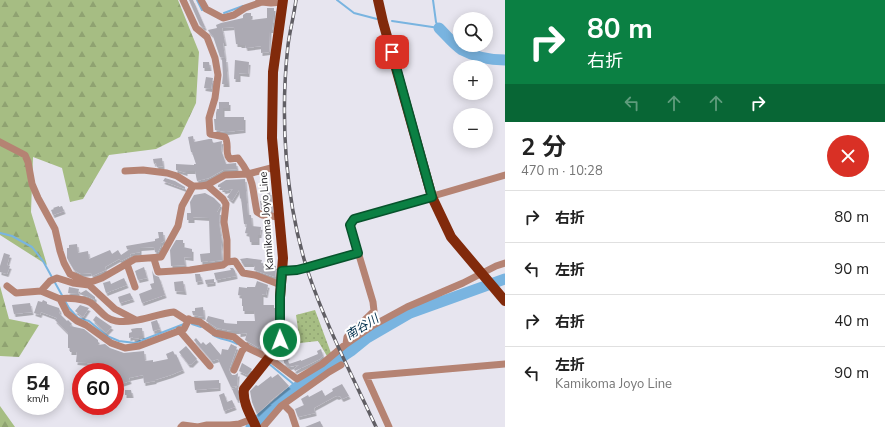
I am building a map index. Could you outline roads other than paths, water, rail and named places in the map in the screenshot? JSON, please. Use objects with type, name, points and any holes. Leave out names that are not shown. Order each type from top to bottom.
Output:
[{"type":"main road","points":[[378,0],[432,197],[451,237],[505,302]]},
{"type":"main road","name":"Kamikoma Joyo Line","points":[[258,424],[246,403],[244,389],[278,346],[280,340],[280,297],[283,258],[272,138],[273,72],[283,1]]},
{"type":"street","points":[[183,0],[185,8],[196,28],[207,38],[218,75],[215,98],[209,118],[210,134],[226,137],[228,141],[226,152],[228,156],[230,159],[238,158],[252,183],[257,212],[262,215],[279,217]]},
{"type":"street","points":[[201,0],[206,9],[223,18],[234,15],[260,1],[283,1]]},
{"type":"street","points":[[0,142],[25,155],[28,162],[32,184],[55,229],[60,251],[70,274],[87,283],[100,294],[109,305],[136,320]]},
{"type":"street","points":[[125,171],[143,170],[167,173],[177,176],[193,186],[208,185],[225,175],[248,174],[275,167]]},
{"type":"street","points":[[346,344],[347,337],[374,312],[350,225],[354,219],[505,175]]},
{"type":"street","points":[[208,185],[223,199],[226,204],[224,222],[228,262]]},
{"type":"street","points":[[41,291],[50,281],[57,278],[74,283],[87,283],[102,278],[135,259],[154,259],[161,257],[178,226],[182,206],[193,186]]},
{"type":"street","points":[[282,271],[308,268],[358,253]]},
{"type":"street","points":[[154,259],[158,272],[190,270],[223,265],[228,262],[235,261],[243,273],[255,275],[281,285]]},
{"type":"street","points":[[60,299],[67,297],[90,302],[106,317],[122,321],[136,320],[174,312],[186,319],[200,322],[215,333],[234,337],[246,346],[269,358],[297,379],[322,364],[346,344],[372,326],[407,307],[482,276],[496,266],[505,263]]},
{"type":"street","points":[[127,264],[135,287]]},
{"type":"street","points":[[7,286],[16,293],[41,291],[60,299],[68,313],[77,321],[86,325],[111,343],[125,348],[139,346],[184,329],[189,319]]},
{"type":"street","points":[[179,330],[210,366]]},
{"type":"street","points":[[234,370],[242,351],[246,346]]},
{"type":"street","points":[[388,427],[366,376],[505,364]]},
{"type":"street","points":[[258,424],[329,372],[341,366]]},
{"type":"street","points":[[181,427],[183,425],[198,427],[207,425],[258,424],[271,420],[306,393],[312,392]]},
{"type":"street","points":[[286,407],[290,412],[296,427]]},
{"type":"waterway","points":[[197,0],[202,10]]},
{"type":"waterway","points":[[337,0],[354,13],[377,19]]},
{"type":"waterway","points":[[433,0],[436,22],[439,28]]},
{"type":"waterway","points":[[224,13],[243,6]]},
{"type":"waterway","points":[[392,21],[439,28]]},
{"type":"waterway","points":[[439,28],[462,50],[472,55],[483,58],[505,60]]},
{"type":"waterway","points":[[0,233],[12,236],[32,247],[43,261],[69,308],[78,318],[89,321],[107,336],[119,341],[135,343],[184,324]]},
{"type":"waterway","name":"南谷川","points":[[251,427],[297,387],[351,351],[367,338],[410,313],[505,279]]},
{"type":"waterway","points":[[192,324],[201,327]]},
{"type":"waterway","points":[[213,335],[237,344]]},
{"type":"waterway","points":[[268,363],[297,387]]},
{"type":"railway","points":[[296,0],[288,45],[284,101],[286,158],[294,215],[307,269],[322,310],[376,427]]}]
